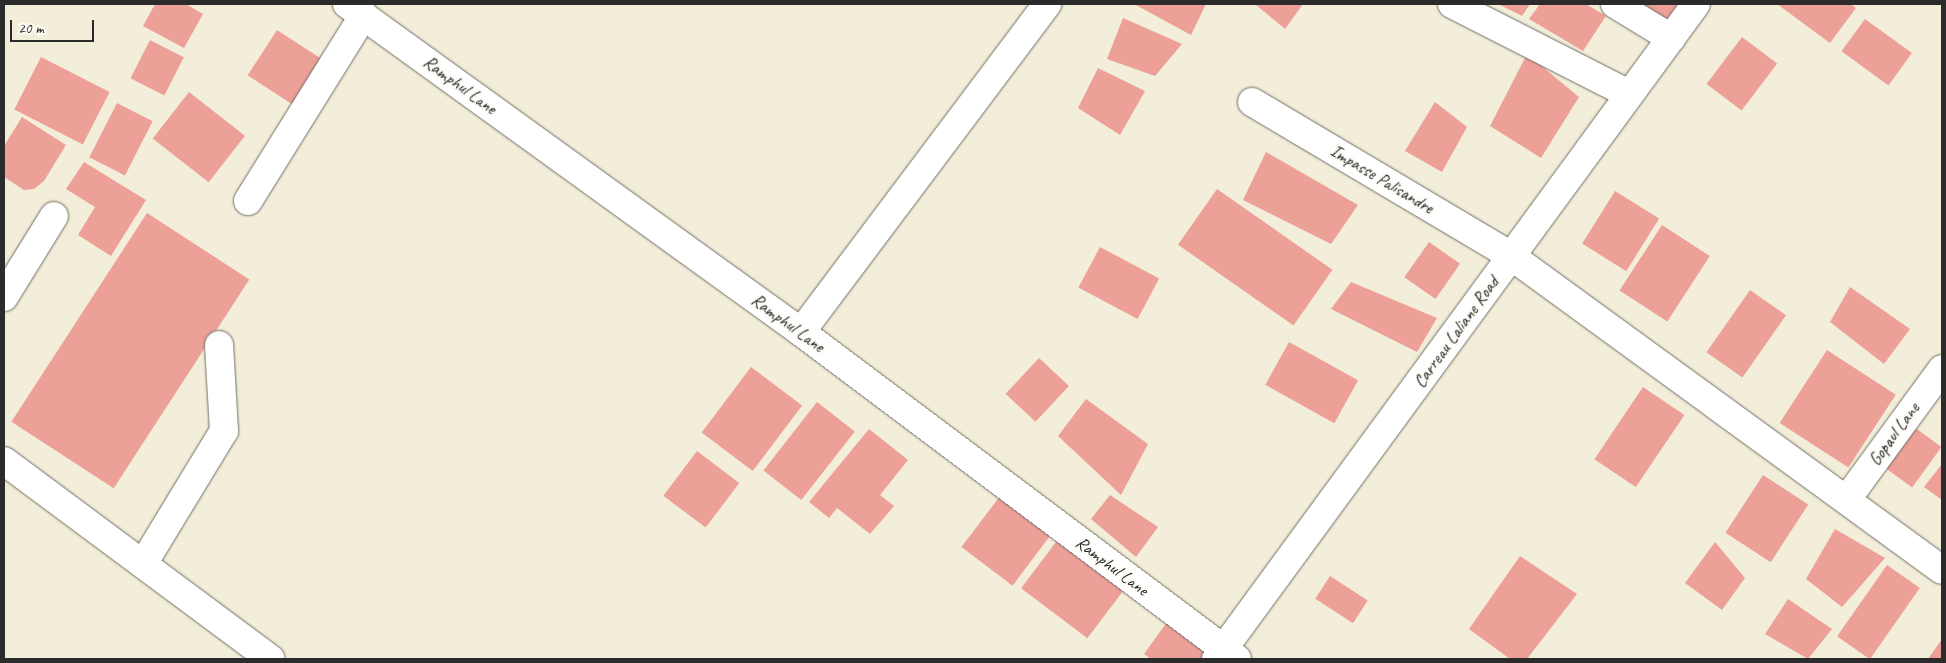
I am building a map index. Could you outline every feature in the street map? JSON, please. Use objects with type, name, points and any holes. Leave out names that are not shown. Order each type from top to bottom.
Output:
[{"type":"street","points":[[801,332],[1047,4]]},
{"type":"street","points":[[1452,4],[1629,94]]},
{"type":"street","points":[[1615,4],[1671,38]]},
{"type":"street","name":"Carreau Laliane Road","points":[[1225,656],[1629,94],[1696,4]]},
{"type":"street","points":[[248,201],[355,10]]},
{"type":"street","name":"Ramphul Lane","points":[[355,10],[801,332],[1225,656]]},
{"type":"street","name":"Impasse Palisandre","points":[[1252,102],[1512,256],[1942,570]]},
{"type":"street","points":[[4,297],[54,216]]},
{"type":"street","points":[[143,564],[224,431],[219,345]]},
{"type":"street","name":"Gopaul Lane","points":[[1847,499],[1942,369]]},
{"type":"street","points":[[4,461],[271,659]]},
{"type":"building","points":[[155,4],[186,4],[203,14],[184,48],[143,26]]},
{"type":"building","points":[[1134,4],[1206,4],[1191,35]]},
{"type":"building","points":[[1255,4],[1303,4],[1285,29]]},
{"type":"building","points":[[1498,4],[1530,4],[1522,16]]},
{"type":"building","points":[[1540,4],[1586,4],[1606,16],[1583,51],[1529,19]]},
{"type":"building","points":[[1638,4],[1683,4],[1669,21]]},
{"type":"building","points":[[1777,4],[1851,4],[1856,8],[1830,43]]},
{"type":"building","points":[[1123,18],[1182,44],[1155,76],[1107,59]]},
{"type":"building","points":[[1865,19],[1912,53],[1888,85],[1841,51]]},
{"type":"building","points":[[277,30],[323,60],[294,105],[248,75]]},
{"type":"building","points":[[1742,37],[1777,63],[1742,111],[1706,84]]},
{"type":"building","points":[[150,40],[184,57],[164,96],[130,78]]},
{"type":"building","points":[[1527,54],[1579,97],[1541,158],[1490,126]]},
{"type":"building","points":[[41,57],[110,92],[83,145],[14,110]]},
{"type":"building","points":[[1098,68],[1145,91],[1120,135],[1078,108]]},
{"type":"building","points":[[189,92],[245,136],[209,182],[153,138]]},
{"type":"building","points":[[1435,102],[1467,127],[1442,172],[1405,151]]},
{"type":"building","points":[[117,103],[153,121],[125,176],[89,157]]},
{"type":"building","points":[[22,117],[66,145],[44,181],[34,189],[24,190],[4,177],[4,146]]},
{"type":"building","points":[[1266,152],[1358,205],[1331,244],[1243,200]]},
{"type":"building","points":[[84,162],[146,200],[111,256],[78,235],[95,207],[66,189]]},
{"type":"building","points":[[1217,189],[1333,270],[1293,326],[1178,245]]},
{"type":"building","points":[[1615,191],[1659,219],[1626,271],[1582,244]]},
{"type":"building","points":[[147,213],[249,279],[114,488],[11,422]]},
{"type":"building","points":[[1662,225],[1710,256],[1667,321],[1620,290]]},
{"type":"building","points":[[1429,242],[1460,264],[1435,299],[1404,277]]},
{"type":"building","points":[[1100,247],[1159,278],[1138,319],[1078,288]]},
{"type":"building","points":[[1351,282],[1437,318],[1417,352],[1331,309]]},
{"type":"building","points":[[1850,287],[1910,329],[1884,364],[1830,322]]},
{"type":"building","points":[[1750,290],[1786,315],[1742,377],[1706,352]]},
{"type":"building","points":[[1289,342],[1358,380],[1334,423],[1265,385]]},
{"type":"building","points":[[1827,350],[1896,395],[1848,468],[1780,423]]},
{"type":"building","points":[[1039,358],[1069,386],[1036,422],[1006,394]]},
{"type":"building","points":[[751,367],[802,406],[753,471],[702,432]]},
{"type":"building","points":[[1643,387],[1684,415],[1636,487],[1594,459]]},
{"type":"building","points":[[1086,399],[1148,444],[1121,495],[1058,436]]},
{"type":"building","points":[[817,402],[855,432],[801,500],[763,471]]},
{"type":"building","points":[[1914,427],[1942,447],[1912,487],[1885,467]]},
{"type":"building","points":[[869,429],[908,460],[880,495],[894,506],[870,534],[837,508],[829,518],[809,502]]},
{"type":"building","points":[[697,451],[739,483],[706,528],[663,496]]},
{"type":"building","points":[[1942,464],[1942,500],[1924,487]]},
{"type":"building","points":[[1763,475],[1808,504],[1771,562],[1725,533]]},
{"type":"building","points":[[1110,495],[1158,527],[1136,557],[1091,519]]},
{"type":"building","points":[[1000,496],[1051,535],[1013,586],[961,547]]},
{"type":"building","points":[[1835,529],[1885,558],[1842,607],[1806,579]]},
{"type":"building","points":[[1059,538],[1125,588],[1087,638],[1021,588]]},
{"type":"building","points":[[1715,542],[1745,578],[1722,610],[1685,583]]},
{"type":"building","points":[[1520,556],[1577,594],[1527,659],[1510,659],[1469,629]]},
{"type":"building","points":[[1887,565],[1920,588],[1870,659],[1837,636]]},
{"type":"building","points":[[1330,576],[1368,601],[1353,623],[1315,599]]},
{"type":"building","points":[[1788,599],[1832,629],[1808,659],[1765,634]]},
{"type":"building","points":[[1167,622],[1208,651],[1202,659],[1151,659],[1144,654]]},
{"type":"building","points":[[1942,639],[1942,659],[1928,659]]}]
